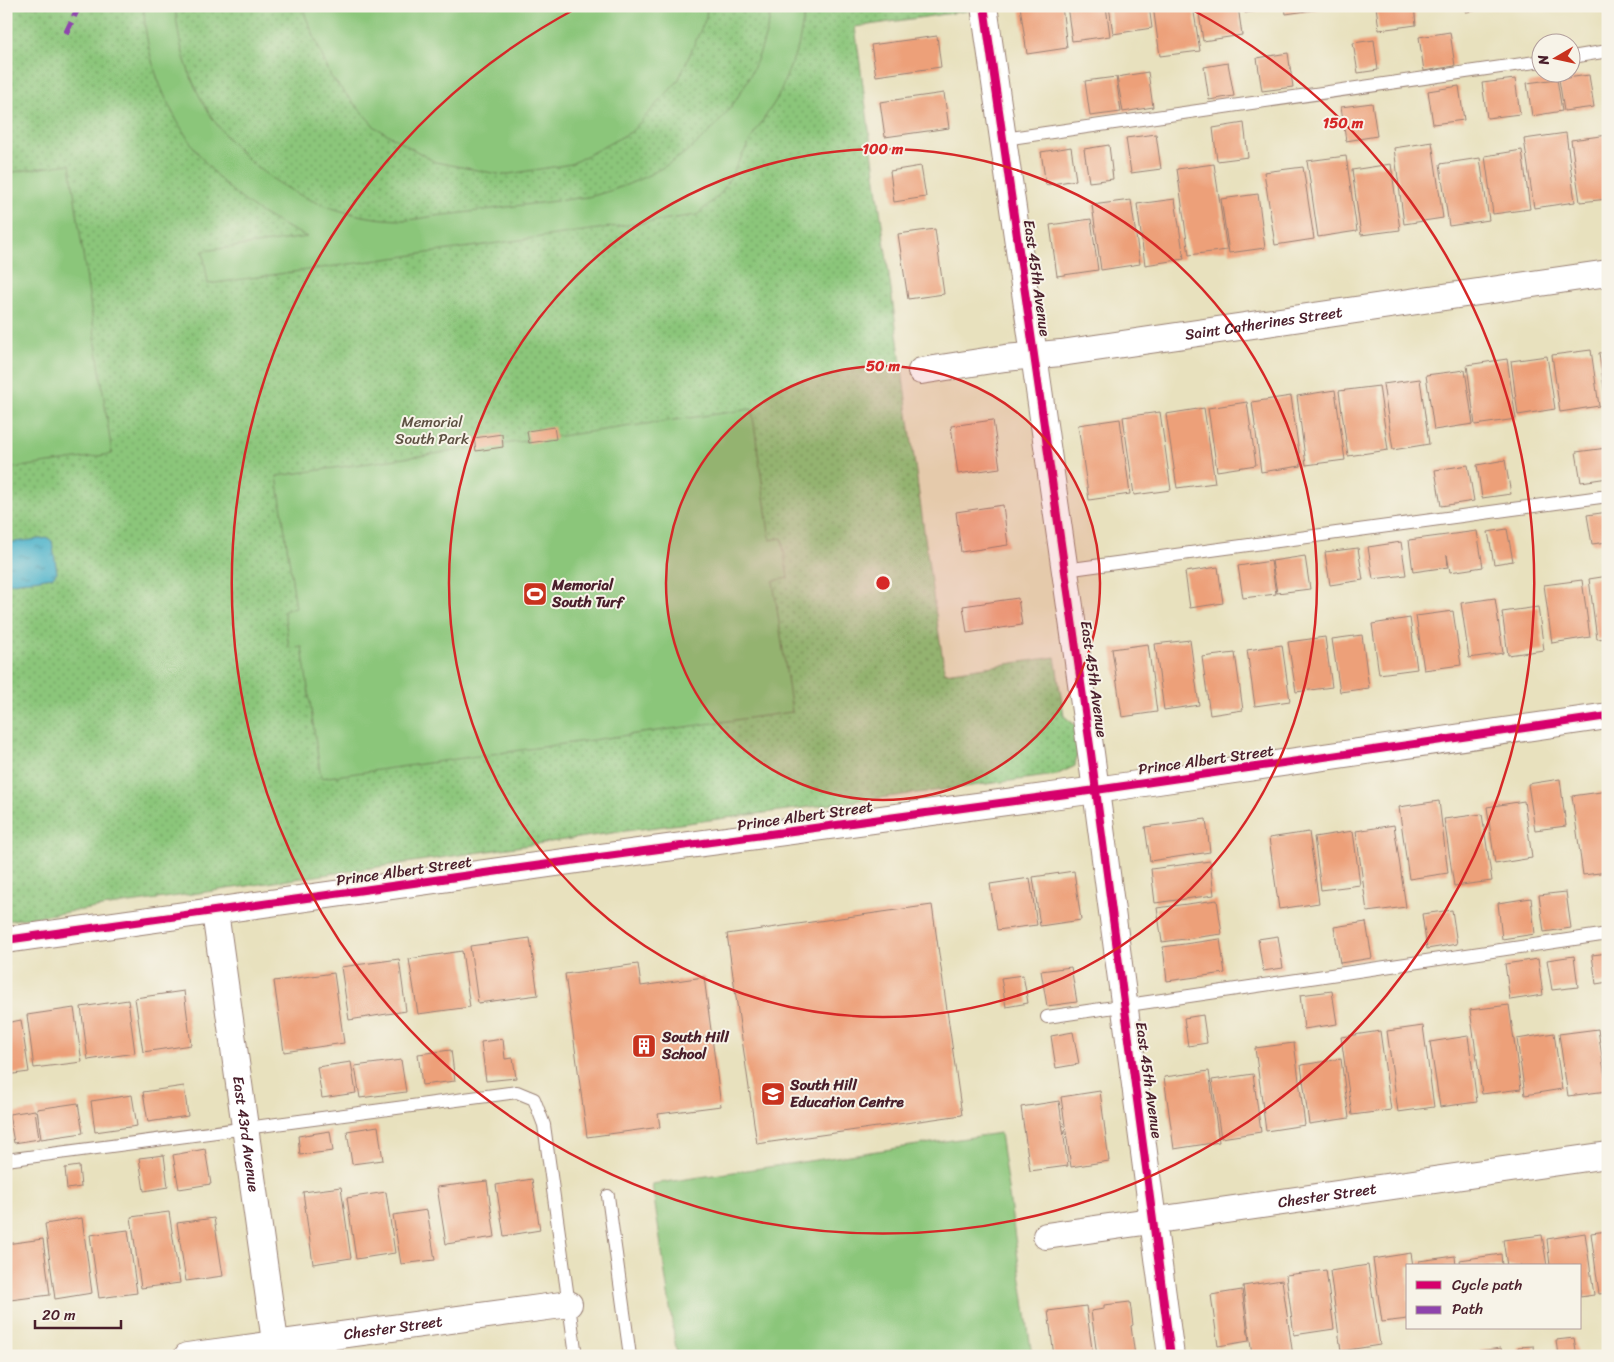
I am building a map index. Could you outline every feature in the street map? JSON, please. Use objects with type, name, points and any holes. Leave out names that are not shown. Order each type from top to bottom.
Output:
[{"type":"street","name":"East 45th Avenue","points":[[984,6],[1096,790],[1171,1356]]},
{"type":"street","name":"Saint Catherines Street","points":[[921,371],[1608,274]]},
{"type":"street","name":"Prince Albert Street","points":[[6,940],[1096,790],[1608,716]]},
{"type":"street","name":"East 43rd Avenue","points":[[215,912],[277,1350]]},
{"type":"street","name":"Chester Street","points":[[1046,1236],[1608,1155]]},
{"type":"street","name":"Chester Street","points":[[187,1356],[277,1350],[569,1304]]},
{"type":"lane","points":[[1582,55],[1608,51]]},
{"type":"lane","points":[[1004,139],[1532,62]]},
{"type":"lane","points":[[1065,570],[1608,496]]},
{"type":"lane","points":[[1047,1017],[1608,934]]},
{"type":"lane","points":[[6,1160],[518,1092],[534,1099],[544,1125],[576,1356]]},
{"type":"lane","points":[[608,1196],[630,1356]]},
{"type":"green space","name":"Memorial South Park","points":[[6,6],[966,6],[967,11],[855,27],[932,589],[945,673],[1055,657],[1064,716],[1075,725],[1078,747],[1075,766],[1056,775],[626,831],[6,921]]},
{"type":"green space","points":[[144,6],[175,6],[182,52],[201,99],[220,129],[243,155],[270,177],[300,195],[332,208],[366,217],[402,220],[592,196],[630,183],[661,168],[689,150],[714,127],[734,102],[751,73],[764,41],[772,6],[806,6],[798,47],[778,97],[754,134],[722,192],[697,215],[208,284],[203,251],[307,237],[266,216],[237,195],[215,174],[195,149],[178,122],[164,94],[153,65],[146,35]]},
{"type":"green space","points":[[305,6],[707,6],[706,18],[678,81],[631,132],[571,164],[503,175],[435,162],[375,127],[331,77],[305,15]]},
{"type":"green space","points":[[70,164],[112,454],[6,469],[6,173]]},
{"type":"green space","name":"Memorial South Turf","points":[[752,409],[770,540],[782,538],[788,578],[773,581],[792,712],[321,778],[302,647],[289,648],[284,610],[296,608],[277,476]]},
{"type":"green space","points":[[1000,1133],[1032,1356],[677,1356],[652,1184]]},
{"type":"water","points":[[48,538],[52,541],[57,572],[53,577],[6,584],[6,543]]},
{"type":"building","points":[[1020,6],[1062,6],[1067,48],[1027,54]]},
{"type":"building","points":[[1067,6],[1106,6],[1110,36],[1072,41]]},
{"type":"building","points":[[1109,6],[1149,6],[1152,28],[1113,34]]},
{"type":"building","points":[[1153,6],[1193,6],[1200,51],[1160,56]]},
{"type":"building","points":[[1198,6],[1238,6],[1242,35],[1203,41]]},
{"type":"building","points":[[1244,6],[1326,6],[1327,8],[1286,14],[1285,7],[1245,13]]},
{"type":"building","points":[[1376,6],[1414,6],[1416,25],[1379,30]]},
{"type":"building","points":[[1465,6],[1497,6],[1497,7],[1466,12]]},
{"type":"building","points":[[1450,32],[1455,66],[1424,71],[1419,37]]},
{"type":"building","points":[[937,36],[941,67],[876,76],[871,45]]},
{"type":"building","points":[[1374,40],[1378,70],[1358,73],[1353,43]]},
{"type":"building","points":[[1288,53],[1293,87],[1262,91],[1257,58]]},
{"type":"building","points":[[1228,63],[1234,96],[1209,100],[1204,67]]},
{"type":"building","points":[[1148,72],[1153,107],[1123,112],[1117,77]]},
{"type":"building","points":[[1589,75],[1594,107],[1564,111],[1559,82],[1582,82],[1582,76]]},
{"type":"building","points":[[1116,77],[1121,112],[1090,116],[1085,81]]},
{"type":"building","points":[[1515,79],[1520,114],[1487,118],[1482,83]]},
{"type":"building","points":[[1557,82],[1562,111],[1532,116],[1527,83]]},
{"type":"building","points":[[1459,86],[1464,120],[1433,124],[1428,91]]},
{"type":"building","points":[[944,93],[949,128],[885,137],[880,102]]},
{"type":"building","points":[[1372,103],[1377,136],[1346,141],[1341,107]]},
{"type":"building","points":[[1244,123],[1248,157],[1217,161],[1213,128]]},
{"type":"building","points":[[1566,133],[1575,202],[1534,208],[1524,139]]},
{"type":"building","points":[[1156,134],[1161,169],[1131,173],[1126,138]]},
{"type":"building","points":[[1608,135],[1608,199],[1580,202],[1571,140]]},
{"type":"building","points":[[1432,142],[1443,218],[1404,224],[1394,148]]},
{"type":"building","points":[[1109,145],[1113,179],[1089,182],[1084,149]]},
{"type":"building","points":[[1071,147],[1076,180],[1046,185],[1041,152]]},
{"type":"building","points":[[1522,150],[1530,209],[1493,214],[1485,156]]},
{"type":"building","points":[[1346,156],[1357,231],[1318,237],[1307,161]]},
{"type":"building","points":[[1480,158],[1489,220],[1449,226],[1440,164]]},
{"type":"building","points":[[1214,164],[1227,250],[1189,255],[1177,169]]},
{"type":"building","points":[[1391,164],[1400,230],[1361,235],[1352,170]]},
{"type":"building","points":[[921,166],[926,197],[894,202],[890,171]]},
{"type":"building","points":[[1303,167],[1314,239],[1275,245],[1264,172]]},
{"type":"building","points":[[1258,194],[1265,248],[1229,253],[1221,199]]},
{"type":"building","points":[[1175,199],[1184,259],[1145,265],[1137,204]]},
{"type":"building","points":[[1131,200],[1140,264],[1101,270],[1092,205]]},
{"type":"building","points":[[1091,219],[1098,270],[1057,276],[1050,225]]},
{"type":"building","points":[[935,229],[944,294],[908,299],[898,234]]},
{"type":"building","points":[[1591,350],[1599,406],[1560,412],[1552,355]]},
{"type":"building","points":[[1608,352],[1608,401],[1606,402],[1599,353]]},
{"type":"building","points":[[1547,356],[1555,409],[1518,415],[1511,361]]},
{"type":"building","points":[[1507,359],[1516,419],[1475,425],[1467,365]]},
{"type":"building","points":[[1465,370],[1473,424],[1434,430],[1426,375]]},
{"type":"building","points":[[1420,379],[1429,444],[1393,450],[1383,384]]},
{"type":"building","points":[[1379,386],[1388,450],[1348,456],[1339,391]]},
{"type":"building","points":[[1335,390],[1345,460],[1306,465],[1297,396]]},
{"type":"building","points":[[1291,396],[1301,466],[1261,472],[1252,402]]},
{"type":"building","points":[[1247,402],[1256,465],[1217,471],[1208,408]]},
{"type":"building","points":[[1204,408],[1215,483],[1177,488],[1166,414]]},
{"type":"building","points":[[1160,412],[1171,490],[1134,495],[1123,417]]},
{"type":"building","points":[[1120,419],[1130,494],[1089,500],[1078,425]]},
{"type":"building","points":[[993,420],[1000,468],[958,474],[951,426]]},
{"type":"building","points":[[554,427],[556,439],[529,443],[527,431]]},
{"type":"building","points":[[502,434],[503,447],[476,451],[474,438]]},
{"type":"building","points":[[1607,448],[1608,478],[1581,482],[1576,452]]},
{"type":"building","points":[[1505,460],[1511,494],[1482,498],[1477,465]]},
{"type":"building","points":[[1468,465],[1474,501],[1441,506],[1435,470]]},
{"type":"building","points":[[1003,505],[1008,545],[961,552],[956,512]]},
{"type":"building","points":[[1608,512],[1608,542],[1592,544],[1587,515]]},
{"type":"building","points":[[1507,529],[1513,561],[1494,564],[1488,532]]},
{"type":"building","points":[[1477,531],[1483,567],[1450,572],[1447,555],[1448,567],[1413,572],[1409,540]]},
{"type":"building","points":[[1401,542],[1406,575],[1373,579],[1368,547]]},
{"type":"building","points":[[1358,548],[1363,580],[1330,585],[1325,552]]},
{"type":"building","points":[[1305,556],[1310,589],[1277,593],[1272,561]]},
{"type":"building","points":[[1271,561],[1276,594],[1243,598],[1238,566]]},
{"type":"building","points":[[1218,567],[1223,603],[1190,608],[1185,572]]},
{"type":"building","points":[[1608,576],[1608,638],[1597,639],[1589,579]]},
{"type":"building","points":[[1582,580],[1590,637],[1552,643],[1544,585]]},
{"type":"building","points":[[1018,598],[1022,625],[967,633],[963,606]]},
{"type":"building","points":[[1495,598],[1503,653],[1469,658],[1461,603]]},
{"type":"building","points":[[1538,607],[1544,650],[1508,655],[1502,612]]},
{"type":"building","points":[[1453,611],[1461,665],[1424,670],[1416,616]]},
{"type":"building","points":[[1410,618],[1417,669],[1379,674],[1372,624]]},
{"type":"building","points":[[1362,635],[1369,688],[1340,692],[1332,639]]},
{"type":"building","points":[[1325,637],[1332,687],[1296,692],[1288,642]]},
{"type":"building","points":[[1190,640],[1199,705],[1164,710],[1155,644]]},
{"type":"building","points":[[1148,644],[1157,712],[1122,717],[1112,649]]},
{"type":"building","points":[[1282,645],[1290,701],[1255,706],[1247,650]]},
{"type":"building","points":[[1235,653],[1243,710],[1210,715],[1202,657]]},
{"type":"building","points":[[1560,779],[1566,826],[1535,830],[1528,784]]},
{"type":"building","points":[[1608,791],[1608,872],[1583,875],[1572,796]]},
{"type":"building","points":[[1439,801],[1448,873],[1409,879],[1399,807]]},
{"type":"building","points":[[1524,801],[1532,858],[1495,864],[1487,807]]},
{"type":"building","points":[[1482,814],[1492,881],[1454,886],[1444,819]]},
{"type":"building","points":[[1206,819],[1210,852],[1150,861],[1145,827]]},
{"type":"building","points":[[1394,825],[1406,907],[1367,912],[1356,831]]},
{"type":"building","points":[[1353,831],[1360,885],[1321,890],[1314,837]]},
{"type":"building","points":[[1309,832],[1319,903],[1279,909],[1269,838]]},
{"type":"building","points":[[1210,861],[1214,895],[1155,903],[1151,869]]},
{"type":"building","points":[[1074,871],[1081,920],[1040,926],[1033,877]]},
{"type":"building","points":[[1030,878],[1037,925],[997,930],[990,884]]},
{"type":"building","points":[[1566,892],[1571,928],[1544,932],[1539,895]]},
{"type":"building","points":[[1531,898],[1535,934],[1502,939],[1498,903]]},
{"type":"building","points":[[1217,900],[1222,934],[1162,942],[1157,908]]},
{"type":"building","points":[[932,905],[962,1115],[757,1144],[727,934]]},
{"type":"building","points":[[1452,910],[1457,944],[1427,949],[1422,914]]},
{"type":"building","points":[[1366,922],[1372,958],[1340,963],[1334,927]]},
{"type":"building","points":[[1278,936],[1283,968],[1263,971],[1258,939]]},
{"type":"building","points":[[530,938],[538,995],[478,1003],[470,946]]},
{"type":"building","points":[[1220,939],[1225,973],[1167,981],[1163,947]]},
{"type":"building","points":[[462,951],[470,1007],[418,1014],[409,959]]},
{"type":"building","points":[[1608,953],[1608,982],[1596,984],[1592,955]]},
{"type":"building","points":[[1574,956],[1578,987],[1552,990],[1547,960]]},
{"type":"building","points":[[399,959],[406,1011],[349,1020],[341,967]]},
{"type":"building","points":[[1538,959],[1543,995],[1510,1000],[1505,964]]},
{"type":"building","name":"South Hill School","points":[[638,964],[641,986],[704,977],[721,1106],[658,1114],[660,1127],[587,1137],[565,974]]},
{"type":"building","points":[[1071,967],[1077,1002],[1047,1006],[1041,971]]},
{"type":"building","points":[[334,973],[344,1043],[284,1052],[274,981]]},
{"type":"building","points":[[1023,975],[1028,1003],[1006,1007],[1001,978]]},
{"type":"building","points":[[184,991],[191,1045],[143,1052],[135,998]]},
{"type":"building","points":[[1332,991],[1337,1024],[1304,1029],[1300,995]]},
{"type":"building","points":[[128,1000],[135,1053],[88,1060],[81,1007]]},
{"type":"building","points":[[1509,1005],[1521,1089],[1482,1094],[1470,1010]]},
{"type":"building","points":[[74,1008],[82,1062],[34,1068],[27,1015]]},
{"type":"building","points":[[1203,1015],[1207,1043],[1188,1046],[1184,1018]]},
{"type":"building","points":[[21,1020],[29,1072],[6,1075],[6,1023]]},
{"type":"building","points":[[1423,1026],[1434,1107],[1398,1112],[1387,1031]]},
{"type":"building","points":[[1598,1029],[1607,1091],[1568,1096],[1559,1034]]},
{"type":"building","points":[[1380,1031],[1391,1110],[1352,1115],[1341,1037]]},
{"type":"building","points":[[1073,1032],[1079,1064],[1056,1068],[1051,1036]]},
{"type":"building","points":[[1554,1033],[1562,1089],[1525,1095],[1517,1039]]},
{"type":"building","points":[[1468,1036],[1477,1102],[1440,1107],[1430,1042]]},
{"type":"building","points":[[503,1039],[505,1059],[513,1058],[516,1078],[486,1081],[481,1042]]},
{"type":"building","points":[[1294,1043],[1305,1125],[1266,1131],[1255,1048]]},
{"type":"building","points":[[451,1050],[455,1081],[422,1085],[418,1054]]},
{"type":"building","points":[[1341,1059],[1349,1118],[1309,1124],[1301,1065]]},
{"type":"building","points":[[401,1060],[406,1092],[360,1098],[355,1066]]},
{"type":"building","points":[[351,1062],[356,1093],[322,1098],[317,1067]]},
{"type":"building","points":[[1209,1071],[1219,1142],[1174,1149],[1164,1077]]},
{"type":"building","points":[[1253,1074],[1261,1132],[1221,1138],[1212,1080]]},
{"type":"building","points":[[184,1086],[188,1116],[148,1122],[143,1092]]},
{"type":"building","points":[[1100,1091],[1109,1161],[1071,1167],[1061,1097]]},
{"type":"building","points":[[132,1095],[137,1126],[95,1132],[91,1101]]},
{"type":"building","points":[[1059,1101],[1068,1166],[1030,1171],[1021,1107]]},
{"type":"building","points":[[78,1103],[83,1133],[41,1139],[37,1109]]},
{"type":"building","points":[[35,1110],[39,1139],[14,1143],[9,1114]]},
{"type":"building","points":[[378,1126],[383,1160],[352,1164],[347,1131]]},
{"type":"building","points":[[330,1131],[333,1151],[300,1155],[298,1136]]},
{"type":"building","points":[[205,1149],[211,1184],[179,1189],[173,1155]]},
{"type":"building","points":[[164,1155],[168,1187],[144,1191],[139,1158]]},
{"type":"building","points":[[79,1166],[81,1187],[67,1189],[65,1168]]},
{"type":"building","points":[[532,1179],[540,1230],[504,1236],[496,1185]]},
{"type":"building","points":[[487,1181],[495,1237],[446,1244],[437,1187]]},
{"type":"building","points":[[341,1187],[351,1258],[313,1264],[303,1192]]},
{"type":"building","points":[[386,1192],[395,1253],[356,1259],[347,1198]]},
{"type":"building","points":[[427,1210],[435,1260],[401,1264],[393,1215]]},
{"type":"building","points":[[169,1212],[180,1283],[141,1288],[131,1217]]},
{"type":"building","points":[[82,1218],[92,1293],[55,1299],[45,1224]]},
{"type":"building","points":[[214,1218],[223,1276],[186,1281],[177,1223]]},
{"type":"building","points":[[128,1230],[137,1293],[99,1298],[90,1235]]},
{"type":"building","points":[[1608,1231],[1608,1293],[1599,1294],[1591,1233]]},
{"type":"building","points":[[1585,1233],[1594,1295],[1582,1297],[1582,1264],[1550,1264],[1547,1239]]},
{"type":"building","points":[[1542,1235],[1547,1264],[1507,1264],[1503,1240]]},
{"type":"building","points":[[43,1239],[50,1295],[10,1300],[6,1276],[6,1244]]},
{"type":"building","points":[[1411,1253],[1413,1264],[1406,1264],[1406,1319],[1382,1322],[1373,1259]]},
{"type":"building","points":[[1501,1254],[1502,1264],[1461,1264],[1460,1260]]},
{"type":"building","points":[[1455,1256],[1456,1264],[1419,1264],[1419,1261]]},
{"type":"building","points":[[1368,1265],[1380,1345],[1341,1351],[1330,1271]]},
{"type":"building","points":[[1326,1270],[1334,1329],[1294,1335],[1286,1275]]},
{"type":"building","points":[[1282,1280],[1293,1356],[1252,1356],[1243,1286]]},
{"type":"building","points":[[1242,1290],[1249,1341],[1218,1346],[1211,1295]]},
{"type":"building","points":[[1130,1302],[1135,1356],[1097,1356],[1091,1311],[1104,1309],[1104,1305]]},
{"type":"building","points":[[1086,1306],[1093,1356],[1054,1356],[1048,1311]]},
{"type":"building","points":[[1574,1338],[1577,1356],[1558,1356],[1556,1340]]},
{"type":"building","points":[[1534,1346],[1535,1356],[1519,1356],[1518,1347]]},
{"type":"building","points":[[1501,1348],[1502,1356],[1472,1356],[1471,1352]]},
{"type":"marked path","points":[[66,33],[79,6]]},
{"type":"cycle path","points":[[984,6],[1091,753],[1171,1356]]},
{"type":"cycle path","points":[[6,940],[1096,790],[1608,716]]},
{"type":"place","name":"Memorial South Turf","points":[[535,594]]},
{"type":"place","name":"South Hill School","points":[[644,1046]]},
{"type":"place","name":"South Hill Education Centre","points":[[773,1094]]}]
